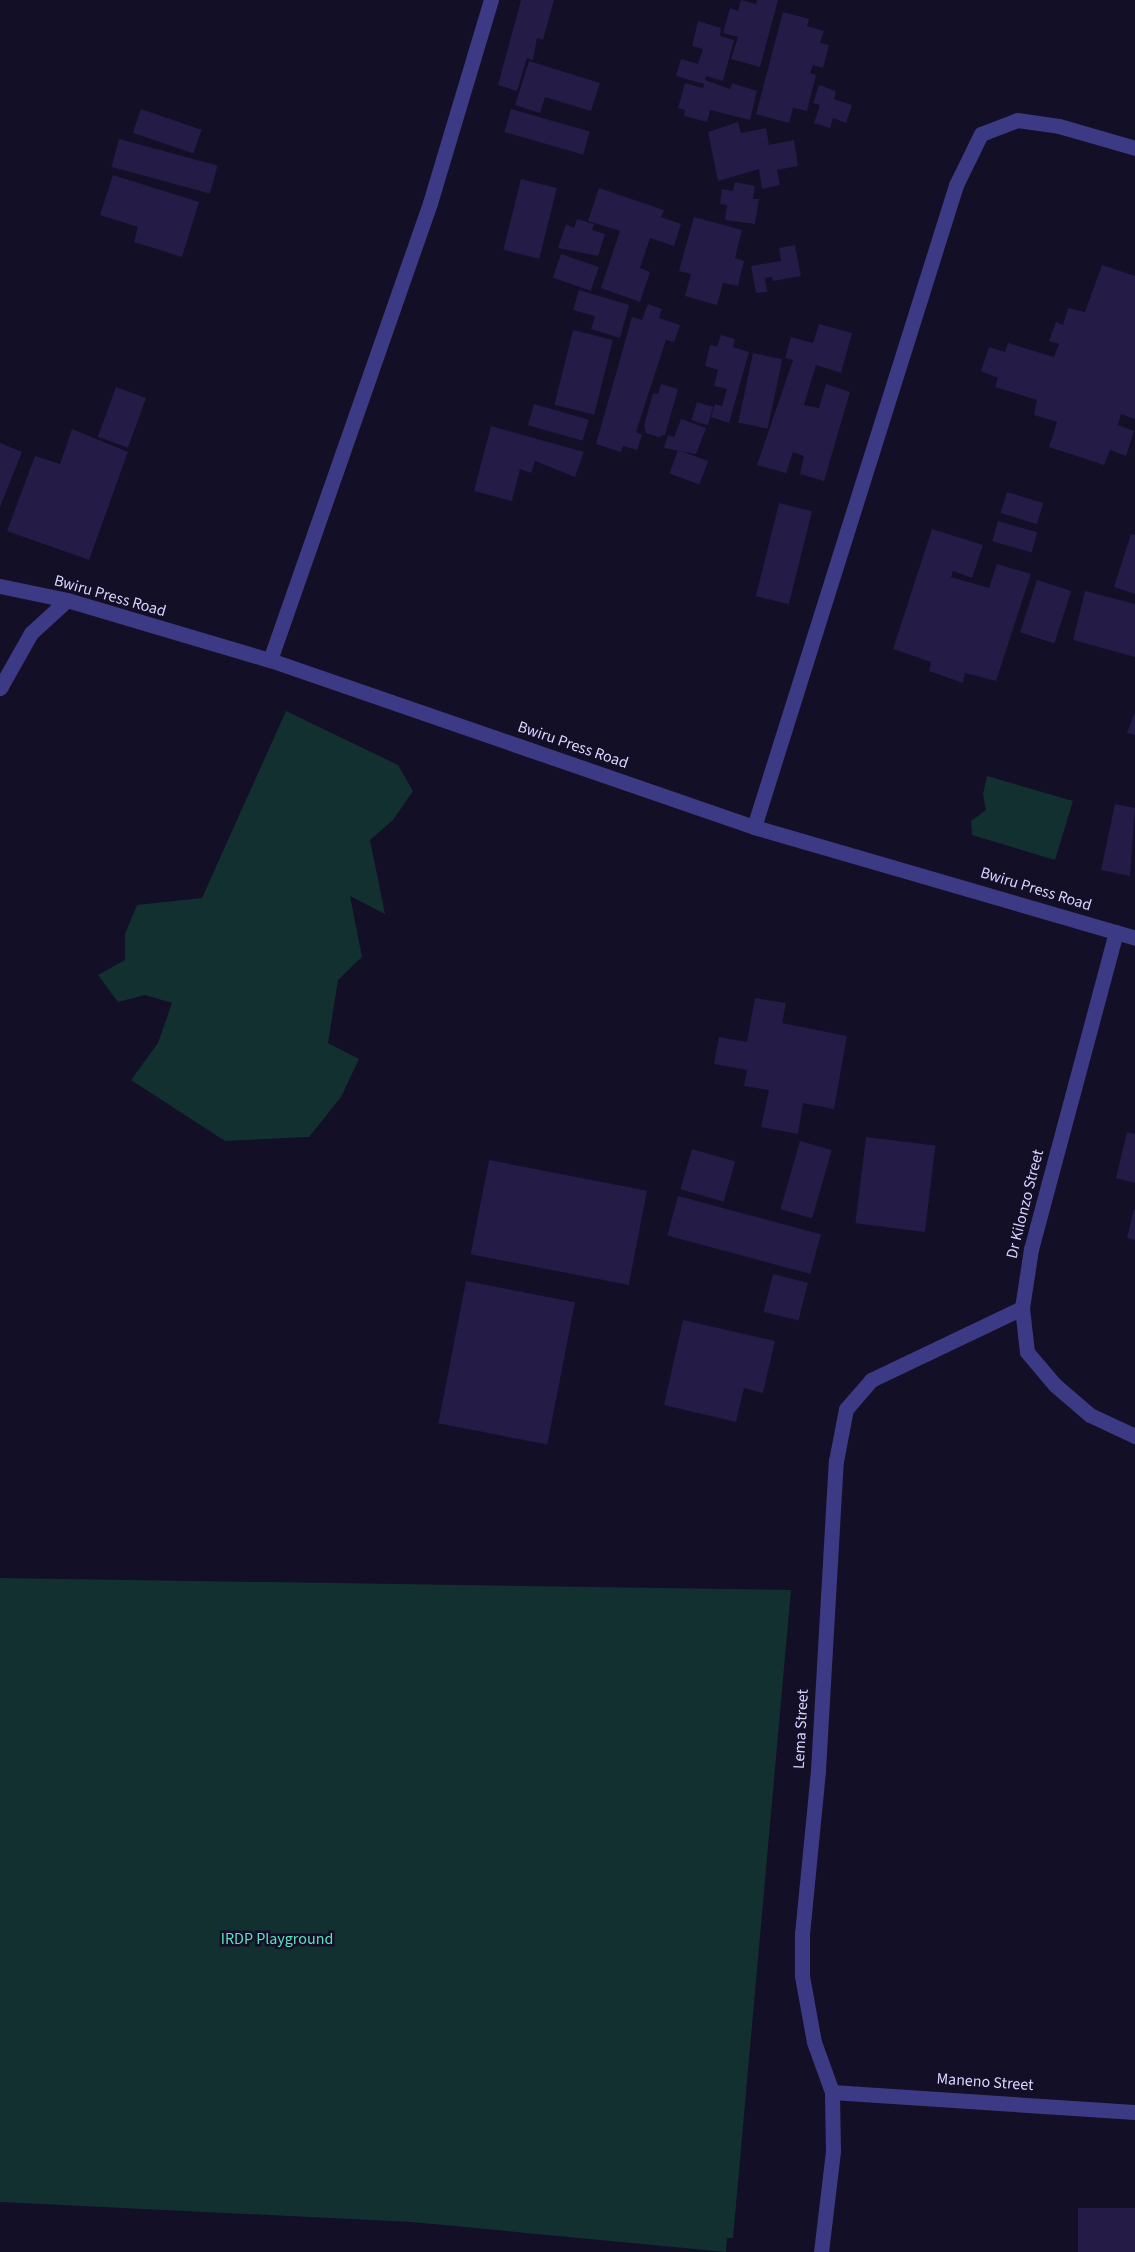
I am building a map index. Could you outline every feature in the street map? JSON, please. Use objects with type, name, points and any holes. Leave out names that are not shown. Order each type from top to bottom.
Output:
[{"type":"street","points":[[270,660],[430,203],[491,0]]},
{"type":"street","points":[[754,827],[956,185],[981,134],[1017,120],[1059,126],[1135,148]]},
{"type":"street","name":"Bwiru Press Road","points":[[0,586],[67,600],[270,660],[754,827],[1135,938]]},
{"type":"street","points":[[0,688],[31,633],[67,600]]},
{"type":"street","name":"Dr Kilonzo Street","points":[[1116,932],[1031,1249],[1022,1308],[1028,1352],[1055,1385],[1090,1415],[1135,1436]]},
{"type":"street","name":"Lema Street","points":[[821,2252],[833,2151],[832,2092],[814,2042],[802,1976],[802,1934],[818,1770],[835,1473],[846,1409],[871,1380],[1022,1308]]},
{"type":"street","name":"Maneno Street","points":[[832,2092],[1135,2112]]},
{"type":"green space","points":[[286,711],[398,765],[413,791],[393,820],[370,840],[385,914],[350,896],[362,957],[338,980],[328,1043],[359,1059],[341,1097],[309,1137],[225,1141],[131,1080],[158,1043],[172,1003],[145,995],[118,1002],[98,975],[125,960],[125,934],[137,905],[202,898]]},
{"type":"green space","points":[[987,776],[1073,801],[1055,860],[972,835],[971,821],[986,810],[983,794]]},
{"type":"green space","name":"IRDP Playground","points":[[0,1578],[791,1590],[733,2238],[727,2238],[726,2252],[412,2222],[0,2202]]},
{"type":"building","points":[[521,0],[554,0],[543,40],[537,38],[533,60],[527,58],[517,91],[498,85]]},
{"type":"building","points":[[741,0],[756,4],[757,0],[778,0],[760,67],[731,59],[738,37],[723,33],[730,8],[738,11]]},
{"type":"building","points":[[783,12],[809,19],[807,26],[824,31],[820,43],[829,45],[823,68],[813,65],[810,73],[816,75],[807,111],[793,108],[789,123],[756,114]]},
{"type":"building","points":[[698,21],[721,28],[720,36],[734,40],[723,81],[706,76],[705,80],[730,89],[732,83],[757,91],[750,120],[710,110],[707,122],[684,116],[685,110],[678,108],[685,83],[703,88],[704,84],[676,76],[681,59],[698,64],[703,49],[692,46]]},
{"type":"building","points":[[529,61],[600,83],[591,111],[545,97],[540,113],[515,105]]},
{"type":"building","points":[[819,85],[836,91],[834,99],[852,105],[846,123],[833,118],[830,128],[814,123],[820,105],[813,103]]},
{"type":"building","points":[[141,109],[202,130],[193,153],[133,133]]},
{"type":"building","points":[[511,109],[590,132],[583,155],[504,132]]},
{"type":"building","points":[[738,122],[741,133],[766,128],[769,145],[794,140],[798,166],[777,170],[780,185],[762,189],[759,169],[718,181],[708,132]]},
{"type":"building","points":[[119,139],[218,165],[210,193],[111,167]]},
{"type":"building","points":[[113,175],[199,202],[182,257],[134,242],[138,227],[100,215]]},
{"type":"building","points":[[521,179],[557,188],[539,259],[503,250]]},
{"type":"building","points":[[735,182],[755,186],[753,199],[759,199],[755,224],[725,220],[727,205],[720,204],[722,189],[733,191]]},
{"type":"building","points":[[599,188],[664,210],[661,217],[681,224],[674,246],[650,238],[640,268],[650,272],[640,302],[601,288],[620,231],[588,221]]},
{"type":"building","points":[[694,217],[742,230],[735,258],[744,261],[738,286],[723,283],[717,305],[685,296],[691,274],[679,271]]},
{"type":"building","points":[[577,219],[594,224],[592,230],[605,234],[598,256],[558,248],[566,224],[574,228]]},
{"type":"building","points":[[795,245],[801,276],[773,281],[772,277],[765,278],[767,292],[756,293],[751,266],[781,261],[779,248]]},
{"type":"building","points":[[561,254],[599,267],[591,291],[553,278]]},
{"type":"building","points":[[1102,265],[1135,276],[1135,419],[1121,414],[1118,425],[1134,431],[1126,456],[1110,450],[1104,465],[1049,447],[1057,422],[1034,415],[1037,400],[995,387],[998,378],[981,371],[989,347],[1005,352],[1008,343],[1054,357],[1059,344],[1049,341],[1056,322],[1063,325],[1068,308],[1085,312]]},
{"type":"building","points":[[579,290],[629,305],[620,338],[591,329],[595,316],[573,310]]},
{"type":"building","points":[[648,304],[662,309],[659,318],[680,325],[674,342],[666,340],[636,432],[642,435],[637,450],[623,446],[621,452],[596,444],[632,317],[642,320]]},
{"type":"building","points":[[819,324],[852,333],[841,373],[816,365],[804,405],[819,408],[826,384],[850,392],[824,481],[800,474],[804,456],[793,452],[786,473],[757,465],[793,360],[785,358],[791,337],[813,343]]},
{"type":"building","points":[[573,330],[613,340],[594,415],[554,405]]},
{"type":"building","points":[[721,335],[735,339],[733,347],[749,352],[729,423],[711,417],[715,404],[722,406],[727,389],[714,386],[718,370],[705,366],[710,345],[717,347]]},
{"type":"building","points":[[753,353],[782,359],[768,429],[738,422]]},
{"type":"building","points":[[661,384],[678,389],[665,435],[658,437],[646,433],[644,425],[653,393],[658,394]]},
{"type":"building","points":[[116,387],[146,398],[128,448],[98,437]]},
{"type":"building","points":[[697,402],[713,407],[708,425],[691,420]]},
{"type":"building","points":[[534,404],[589,420],[583,441],[528,425]]},
{"type":"building","points":[[681,419],[706,428],[696,454],[664,448],[668,435],[674,437]]},
{"type":"building","points":[[491,426],[584,452],[575,477],[535,461],[531,473],[520,469],[512,501],[474,491]]},
{"type":"building","points":[[72,429],[128,452],[89,560],[7,531],[35,456],[60,464]]},
{"type":"building","points":[[0,443],[22,452],[0,507]]},
{"type":"building","points":[[678,450],[708,461],[700,484],[669,473]]},
{"type":"building","points":[[1007,492],[1043,503],[1037,524],[1001,513]]},
{"type":"building","points":[[779,503],[812,511],[789,604],[756,596]]},
{"type":"building","points":[[998,521],[1037,532],[1032,552],[992,541]]},
{"type":"building","points":[[932,529],[983,545],[972,578],[953,571],[951,577],[989,588],[997,564],[1031,574],[996,681],[965,673],[963,683],[929,671],[931,662],[893,649]]},
{"type":"building","points":[[1131,534],[1135,535],[1135,594],[1114,587]]},
{"type":"building","points":[[1037,580],[1071,591],[1054,643],[1020,632]]},
{"type":"building","points":[[1085,591],[1135,604],[1135,657],[1073,640]]},
{"type":"building","points":[[1135,712],[1135,735],[1127,733]]},
{"type":"building","points":[[1115,804],[1135,808],[1130,876],[1101,870]]},
{"type":"building","points":[[755,998],[786,1003],[782,1023],[847,1036],[834,1109],[803,1103],[798,1134],[761,1127],[769,1090],[744,1086],[747,1070],[714,1064],[719,1037],[747,1042]]},
{"type":"building","points":[[1127,1132],[1135,1134],[1135,1183],[1116,1178]]},
{"type":"building","points":[[866,1137],[935,1146],[925,1232],[855,1223]]},
{"type":"building","points":[[800,1141],[832,1150],[812,1218],[780,1209]]},
{"type":"building","points":[[692,1149],[735,1161],[724,1202],[680,1189]]},
{"type":"building","points":[[489,1160],[647,1191],[629,1285],[471,1254]]},
{"type":"building","points":[[678,1196],[821,1234],[810,1274],[667,1236]]},
{"type":"building","points":[[1135,1210],[1135,1240],[1127,1238]]},
{"type":"building","points":[[773,1274],[808,1283],[798,1321],[764,1312]]},
{"type":"building","points":[[466,1281],[575,1302],[547,1445],[438,1423]]},
{"type":"building","points":[[683,1320],[775,1341],[763,1393],[744,1388],[736,1422],[664,1405]]},
{"type":"building","points":[[1078,2208],[1135,2208],[1135,2252],[1078,2252]]}]
